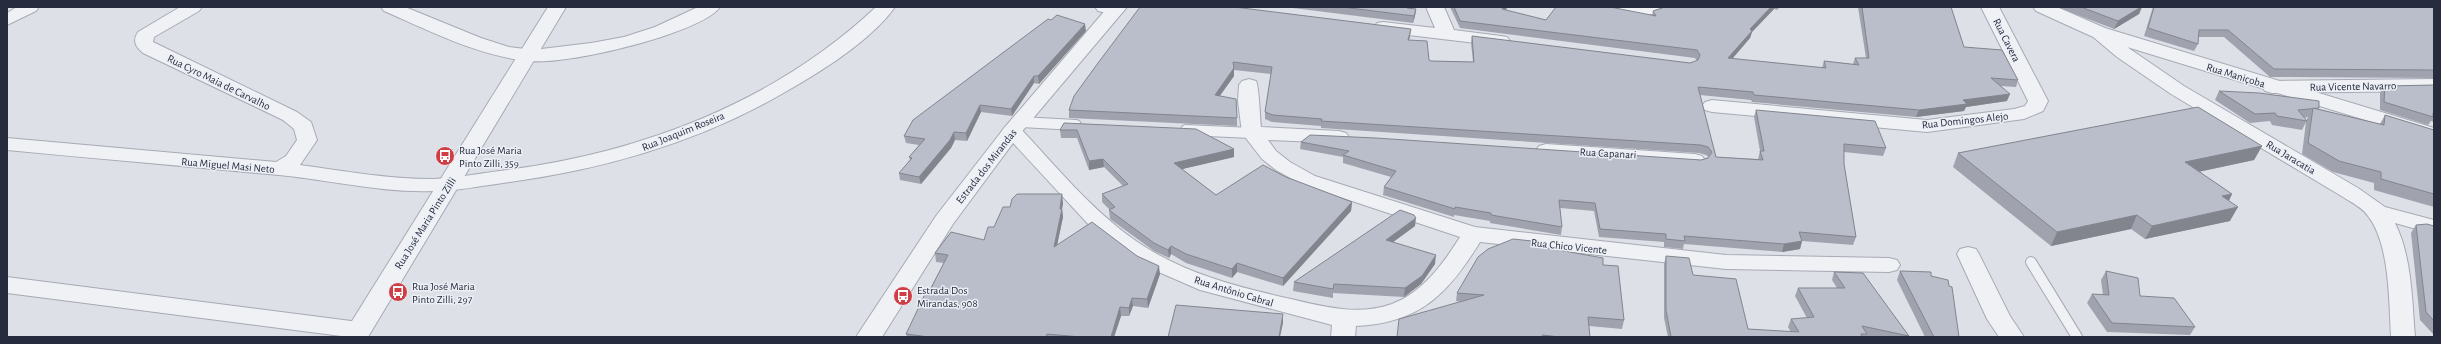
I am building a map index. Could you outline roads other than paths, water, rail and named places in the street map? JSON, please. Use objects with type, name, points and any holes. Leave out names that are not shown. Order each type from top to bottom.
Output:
[{"type":"street","points":[[7,20],[30,7]]},
{"type":"street","name":"Rua Cyro Maia de Carvalho","points":[[193,7],[144,36],[144,44],[150,49],[290,116],[304,126],[307,140],[293,160],[281,169]]},
{"type":"street","points":[[390,7],[482,44],[528,55],[594,48],[632,41],[672,27],[711,7]]},
{"type":"street","name":"Rua José Maria Pinto Zilli","points":[[357,334],[557,7]]},
{"type":"street","name":"Rua Joaquim Roseira","points":[[450,184],[568,167],[612,157],[706,123],[755,100],[838,50],[862,32],[886,7]]},
{"type":"street","points":[[1436,7],[1447,35]]},
{"type":"street","points":[[1618,7],[1648,10],[1665,7]]},
{"type":"street","name":"Rua Cavera","points":[[1990,7],[2024,73]]},
{"type":"street","name":"Rua Maniçoba","points":[[2042,7],[2098,32],[2272,87],[2434,135]]},
{"type":"street","name":"Estrada dos Mirandas","points":[[869,337],[944,221],[1016,126],[1112,8]]},
{"type":"street","points":[[1367,25],[1518,43]]},
{"type":"street","name":"Rua Jaracatia","points":[[2098,32],[2152,74],[2303,164],[2377,212],[2387,231],[2394,262],[2403,337]]},
{"type":"street","name":"Rua Domingos Alejo","points":[[1712,106],[1889,124],[1944,125],[2032,110],[2036,107],[2038,101],[2024,73]]},
{"type":"street","points":[[1249,85],[1248,101],[1252,133],[1360,138]]},
{"type":"street","name":"Rua Vicente Navarro","points":[[2272,87],[2434,85]]},
{"type":"street","name":"Rua Antônio Cabral","points":[[1016,126],[1102,226],[1129,247],[1171,269],[1216,288],[1271,303],[1344,328],[1372,317],[1397,311],[1418,301],[1439,284],[1473,234]]},
{"type":"street","name":"Rua Chico Vicente","points":[[1252,133],[1269,155],[1308,180],[1473,234],[1726,262],[1889,265]]},
{"type":"street","name":"Rua Miguel Masi Neto","points":[[7,144],[281,169],[413,184],[450,184]]},
{"type":"street","name":"Rua Capanari","points":[[1527,148],[1699,160]]},
{"type":"street","points":[[2377,212],[2434,228]]},
{"type":"street","points":[[1968,254],[2000,319],[2012,337]]},
{"type":"street","points":[[7,285],[357,334]]},
{"type":"lane","points":[[1016,126],[1086,126]]},
{"type":"lane","points":[[1173,130],[1252,133]]},
{"type":"lane","points":[[2031,262],[2077,337]]},
{"type":"place","name":"Rua José Maria Pinto Zilli, 359","points":[[445,156]]},
{"type":"place","name":"Rua José Maria Pinto Zilli, 297","points":[[398,292]]},
{"type":"place","name":"Estrada Dos Mirandas, 908","points":[[903,296]]}]
